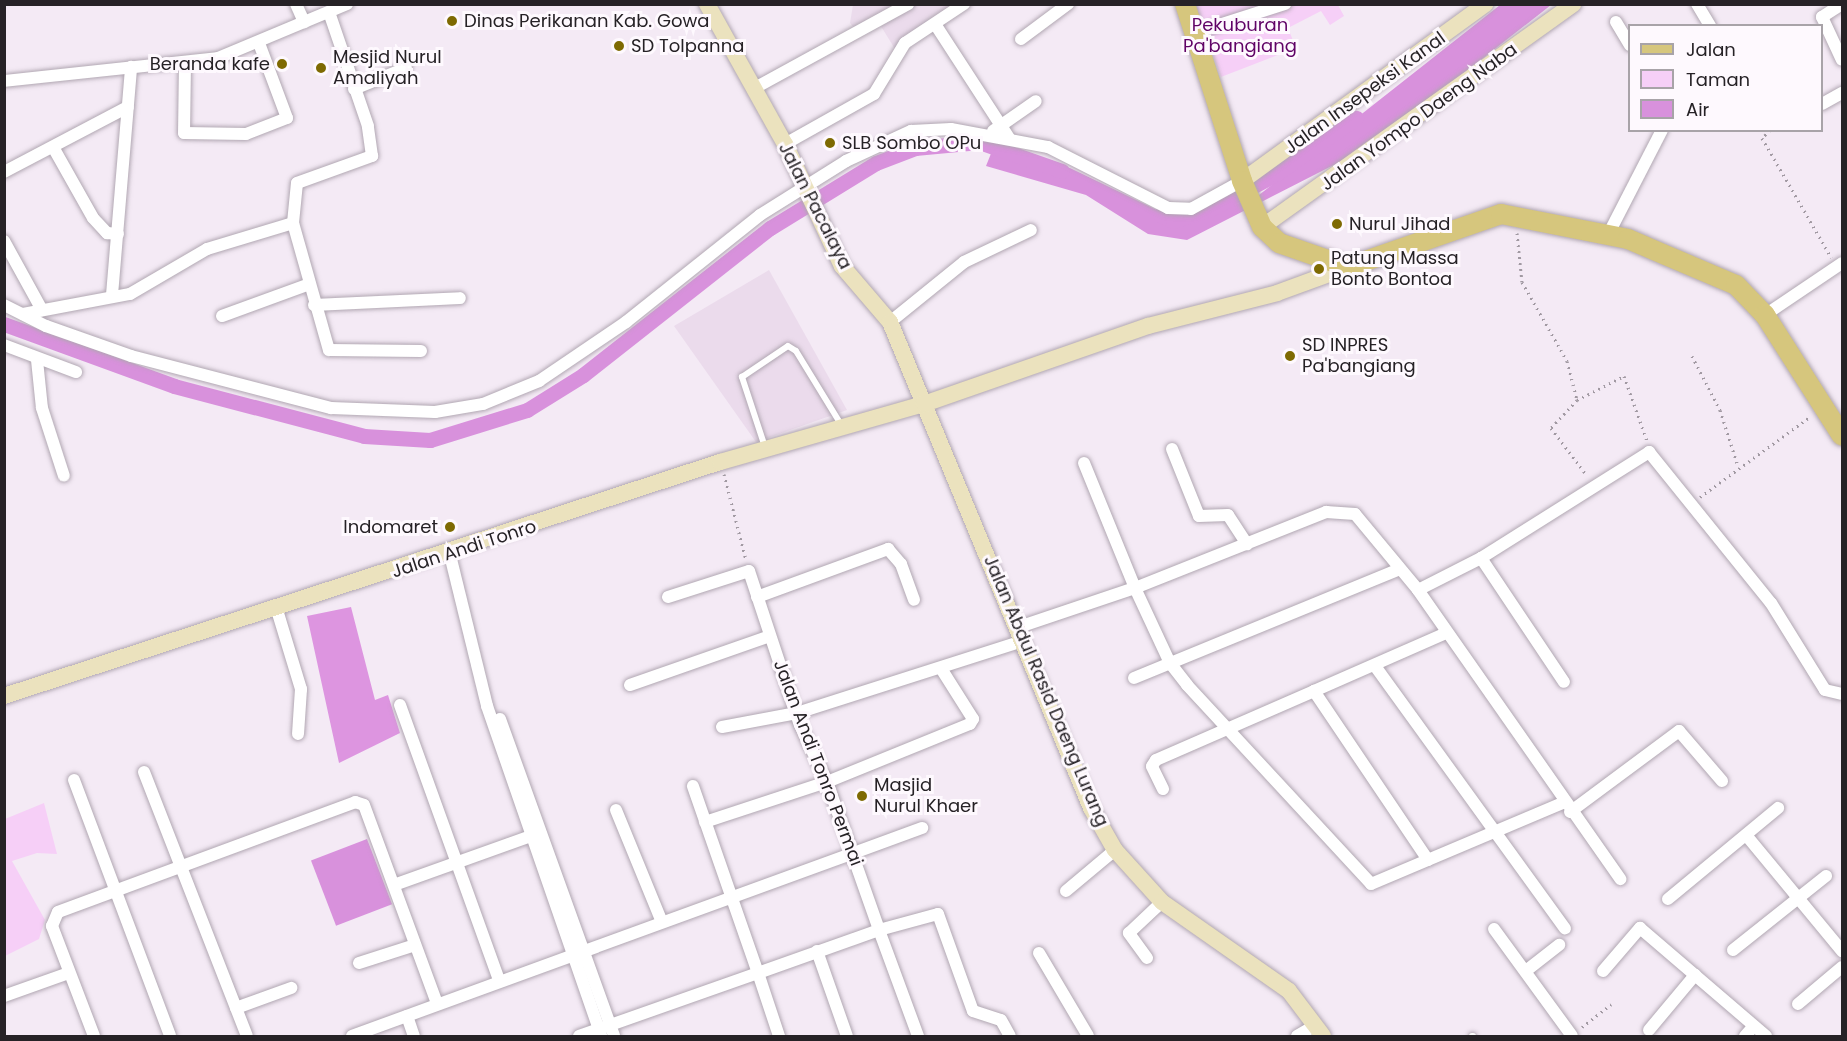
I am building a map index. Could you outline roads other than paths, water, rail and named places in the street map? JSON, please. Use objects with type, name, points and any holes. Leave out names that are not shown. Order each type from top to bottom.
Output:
[{"type":"main road","points":[[1185,4],[1244,183],[1259,221],[1279,243],[1308,256],[1348,267],[1479,218],[1518,216],[1608,234],[1713,271],[1765,315],[1842,436]]},
{"type":"street","points":[[296,4],[303,22]]},
{"type":"street","points":[[4,81],[185,63],[259,43],[347,4]]},
{"type":"street","name":"Jalan Pacalaya","points":[[707,4],[785,144],[843,266],[890,322],[924,404]]},
{"type":"street","points":[[753,89],[908,4]]},
{"type":"street","points":[[785,144],[874,94],[905,43],[964,4]]},
{"type":"street","points":[[1021,39],[1068,4]]},
{"type":"street","points":[[1194,33],[1285,4]]},
{"type":"street","name":"Jalan Insepeksi Kanal","points":[[1244,183],[1486,4]]},
{"type":"street","name":"Jalan Yompo Daeng Naba","points":[[1259,221],[1573,4]]},
{"type":"street","points":[[1697,4],[1709,24]]},
{"type":"street","points":[[1842,4],[1822,17],[1842,60]]},
{"type":"street","points":[[329,12],[354,89],[372,156],[297,183],[293,223],[307,285],[325,343],[335,354],[421,351]]},
{"type":"street","points":[[1616,22],[1628,43]]},
{"type":"street","points":[[935,24],[994,130]]},
{"type":"street","points":[[185,63],[184,134],[246,134],[287,118],[259,43]]},
{"type":"street","points":[[112,295],[131,67]]},
{"type":"street","points":[[354,89],[406,68]]},
{"type":"street","points":[[1823,103],[1842,93]]},
{"type":"street","points":[[994,130],[1036,101]]},
{"type":"street","points":[[4,172],[128,107]]},
{"type":"street","points":[[4,305],[132,356],[331,408],[435,412],[483,404],[539,381],[584,352],[760,215],[811,197],[911,131],[994,130],[1009,138],[1058,151],[1168,208],[1191,208],[1244,183]]},
{"type":"street","points":[[1608,234],[1661,132]]},
{"type":"street","points":[[53,147],[93,218],[107,233],[118,234]]},
{"type":"street","points":[[22,314],[147,288],[207,249],[293,223]]},
{"type":"street","points":[[890,322],[964,262],[1031,230]]},
{"type":"street","points":[[4,241],[42,310]]},
{"type":"street","points":[[1304,284],[1308,256]]},
{"type":"street","points":[[1765,315],[1839,265]]},
{"type":"street","name":"Jalan Andi Tonro","points":[[4,696],[450,555],[720,462],[924,404],[1148,326],[1304,284],[1348,267]]},
{"type":"street","points":[[222,316],[307,285]]},
{"type":"street","points":[[314,305],[460,298]]},
{"type":"street","points":[[4,345],[37,360],[76,372]]},
{"type":"street","points":[[37,360],[42,408],[63,476]]},
{"type":"street","name":"Jalan Abdul Rasid Daeng Lurang","points":[[924,404],[1091,808],[1114,850],[1162,902],[1270,976],[1319,1031]]},
{"type":"street","points":[[1172,449],[1200,516],[1228,515],[1247,544]]},
{"type":"street","points":[[1418,590],[1480,558],[1649,452],[1689,505],[1771,603],[1825,690],[1842,694]]},
{"type":"street","points":[[1084,463],[1135,588],[1170,663],[1364,881],[1378,883],[1496,833],[1567,808],[1679,731],[1722,781]]},
{"type":"street","points":[[722,728],[797,713],[942,670],[1019,634],[1326,512],[1348,510],[1418,590],[1567,808],[1620,879]]},
{"type":"street","points":[[757,597],[888,549],[901,564],[914,600]]},
{"type":"street","points":[[450,555],[491,700],[606,1032]]},
{"type":"street","points":[[1480,558],[1564,682]]},
{"type":"street","points":[[1134,678],[1400,570]]},
{"type":"street","name":"Jalan Andi Tonro Permai","points":[[668,597],[749,571],[797,713],[827,782],[918,1036]]},
{"type":"street","points":[[276,610],[301,689],[298,734]]},
{"type":"street","points":[[1163,789],[1153,762],[1446,633]]},
{"type":"street","points":[[630,685],[770,636]]},
{"type":"street","points":[[1375,666],[1565,928]]},
{"type":"street","points":[[705,822],[827,782],[970,724],[973,719],[942,670]]},
{"type":"street","points":[[1314,691],[1428,860]]},
{"type":"street","points":[[400,705],[499,980]]},
{"type":"street","points":[[144,772],[247,1036]]},
{"type":"street","points":[[75,780],[118,890],[170,1036]]},
{"type":"street","points":[[693,786],[758,972],[774,1035]]},
{"type":"street","points":[[94,1036],[69,973],[52,917],[118,890],[182,869],[360,802],[394,885],[437,1003]]},
{"type":"street","points":[[1668,899],[1778,808]]},
{"type":"street","points":[[616,810],[662,922]]},
{"type":"street","points":[[352,1036],[499,980],[731,899],[922,828]]},
{"type":"street","points":[[394,885],[537,833]]},
{"type":"street","points":[[1746,835],[1796,899],[1842,951]]},
{"type":"street","points":[[1066,891],[1114,850]]},
{"type":"street","points":[[1733,950],[1826,876]]},
{"type":"street","points":[[1147,958],[1130,933],[1162,902]]},
{"type":"street","points":[[579,1036],[606,1032],[817,951],[879,930],[938,914],[973,1011],[1001,1020],[1010,1036]]},
{"type":"street","points":[[1603,970],[1640,928],[1766,1036]]},
{"type":"street","points":[[1494,929],[1527,970],[1572,1036]]},
{"type":"street","points":[[359,963],[415,945]]},
{"type":"street","points":[[1527,970],[1559,945]]},
{"type":"street","points":[[817,951],[847,1036]]},
{"type":"street","points":[[1040,952],[1088,1036]]},
{"type":"street","points":[[1798,1004],[1842,967]]},
{"type":"street","points":[[4,996],[69,973]]},
{"type":"street","points":[[1649,1030],[1695,975]]},
{"type":"street","points":[[236,1008],[291,988]]},
{"type":"street","points":[[407,1016],[414,1036]]},
{"type":"street","points":[[1745,1036],[1754,1026]]},
{"type":"street","points":[[1297,1036],[1319,1031]]},
{"type":"lane","points":[[766,449],[742,377],[788,346],[796,351],[843,426]]},
{"type":"water","points":[[1500,5],[1551,5],[1371,146],[1187,240],[1148,234],[1086,195],[986,166],[992,151],[1070,168],[1186,224],[1259,195]]},
{"type":"water","points":[[367,839],[392,904],[336,926],[311,861]]},
{"type":"waterway","points":[[1160,215],[1173,221],[1211,209],[1276,174],[1356,118]]},
{"type":"waterway","points":[[4,324],[174,386],[364,436],[430,440],[527,410],[583,375],[770,228],[876,163],[915,148],[979,142],[1062,171]]},
{"type":"place","name":"Dinas Perikanan Kab. Gowa","points":[[452,21]]},
{"type":"place","name":"SD Tolpanna","points":[[619,46]]},
{"type":"place","name":"Beranda kafe","points":[[282,64]]},
{"type":"place","name":"Mesjid Nurul Amaliyah","points":[[321,68]]},
{"type":"place","name":"SLB Sombo OPu","points":[[830,143]]},
{"type":"place","name":"Nurul Jihad","points":[[1337,224]]},
{"type":"place","name":"Patung Massa Bonto Bontoa","points":[[1319,269]]},
{"type":"place","name":"SD INPRES Pa'bangiang","points":[[1290,356]]},
{"type":"place","name":"Indomaret","points":[[450,527]]},
{"type":"place","name":"Masjid Nurul Khaer","points":[[862,796]]},
{"type":"park label","name":"Pekuburan Pa'bangiang","points":[[1240,36]]}]
